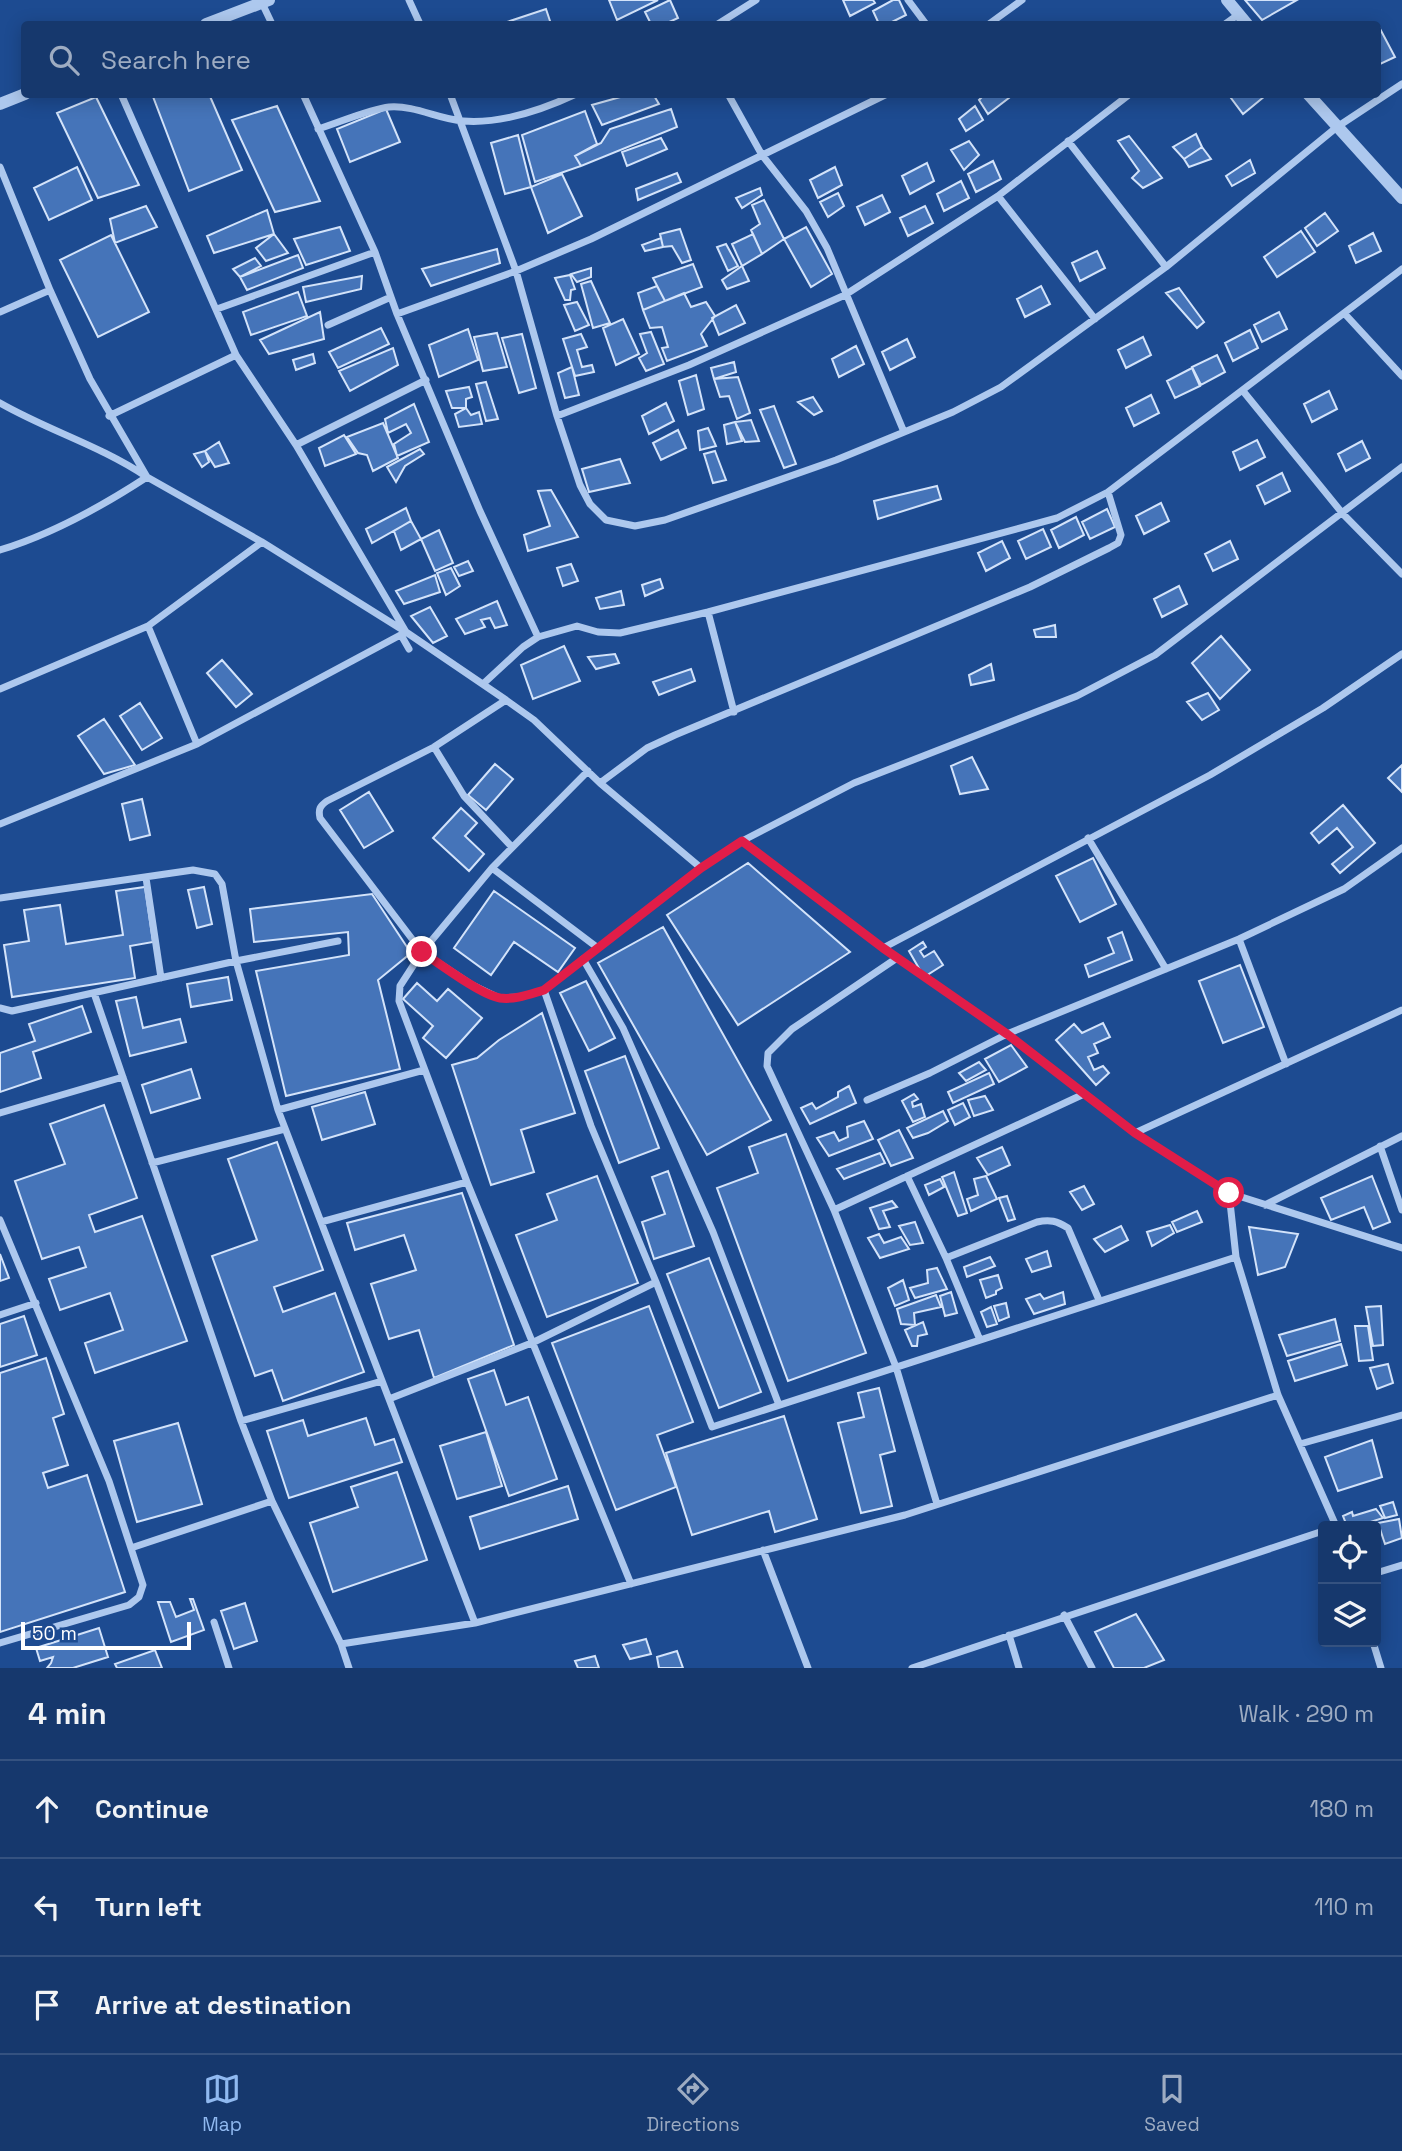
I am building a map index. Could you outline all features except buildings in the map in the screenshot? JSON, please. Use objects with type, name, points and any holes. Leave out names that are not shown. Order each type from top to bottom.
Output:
[{"type":"street","points":[[409,0],[419,21]]},
{"type":"street","points":[[723,21],[756,0]]},
{"type":"street","points":[[908,0],[924,21]]},
{"type":"street","points":[[1227,0],[1243,19]]},
{"type":"street","points":[[214,21],[266,1],[271,21]]},
{"type":"street","points":[[993,21],[1017,2]]},
{"type":"street","points":[[1381,98],[1402,84]]},
{"type":"street","points":[[0,104],[21,95]]},
{"type":"street","points":[[123,98],[236,355],[296,445],[404,633],[409,649]]},
{"type":"street","points":[[305,98],[375,252],[397,314],[480,511],[538,637]]},
{"type":"street","points":[[452,98],[516,271],[579,485],[590,504],[606,520],[635,526],[665,520],[836,460],[953,412],[1001,387],[1166,267],[1337,127],[1381,98]]},
{"type":"street","points":[[318,129],[389,107],[419,109],[461,121],[499,120],[554,105],[568,98]]},
{"type":"street","points":[[730,98],[762,155],[806,211],[827,248],[904,432]]},
{"type":"street","points":[[397,314],[516,271],[591,239],[879,98]]},
{"type":"street","points":[[557,416],[689,365],[845,295],[998,196],[1125,98]]},
{"type":"street","points":[[1312,98],[1402,198]]},
{"type":"street","points":[[1068,141],[1166,267]]},
{"type":"street","points":[[0,167],[90,379],[109,416],[147,477]]},
{"type":"street","points":[[998,196],[1095,319]]},
{"type":"street","points":[[217,309],[375,252]]},
{"type":"street","points":[[483,684],[523,647],[538,637],[577,626],[598,632],[620,633],[1057,518],[1108,492],[1402,269]]},
{"type":"street","points":[[0,312],[50,290]]},
{"type":"street","points":[[328,325],[391,297]]},
{"type":"street","points":[[1344,313],[1402,376]]},
{"type":"street","points":[[109,416],[236,355]]},
{"type":"street","points":[[296,445],[426,380]]},
{"type":"street","points":[[1243,391],[1343,514],[1402,574]]},
{"type":"street","points":[[0,403],[20,415],[113,455],[262,542],[483,684],[534,720],[600,783],[701,868]]},
{"type":"street","points":[[506,700],[434,747],[327,801],[318,811],[320,818],[422,952],[472,985],[499,998],[521,997],[544,990],[701,868],[742,841],[854,783],[1077,696],[1155,655],[1402,467]]},
{"type":"street","points":[[0,550],[24,543],[98,509],[147,477]]},
{"type":"street","points":[[600,783],[648,748],[1030,587],[1118,543],[1121,535],[1108,492]]},
{"type":"street","points":[[0,689],[148,626],[262,542]]},
{"type":"street","points":[[708,612],[734,712]]},
{"type":"street","points":[[148,626],[197,744]]},
{"type":"street","points":[[0,824],[197,744],[404,633]]},
{"type":"street","points":[[883,948],[1210,775],[1323,708],[1402,654]]},
{"type":"street","points":[[434,747],[464,796],[512,847]]},
{"type":"street","points":[[588,771],[492,868],[422,952],[400,986],[398,1001],[467,1182],[631,1584]]},
{"type":"street","points":[[1088,838],[1166,969]]},
{"type":"street","points":[[742,841],[883,948],[1007,1034],[1135,1133],[1229,1193],[1402,1248]]},
{"type":"street","points":[[867,1100],[930,1073],[1007,1034],[1239,939],[1344,889],[1402,849]]},
{"type":"street","points":[[492,868],[598,948]]},
{"type":"street","points":[[0,898],[192,870],[215,874],[222,884],[236,961],[278,1110],[475,1623]]},
{"type":"street","points":[[146,878],[161,978]]},
{"type":"street","points":[[1239,939],[1286,1064]]},
{"type":"street","points":[[0,1007],[12,1012],[236,961],[338,941]]},
{"type":"street","points":[[897,958],[792,1030],[768,1053],[767,1066],[834,1210],[896,1367],[937,1504]]},
{"type":"street","points":[[583,959],[623,1028],[702,1207],[757,1342],[779,1405]]},
{"type":"street","points":[[544,990],[591,1126],[656,1282],[712,1427],[1236,1257]]},
{"type":"street","points":[[94,993],[240,1422],[272,1501],[341,1644],[349,1668]]},
{"type":"street","points":[[1135,1133],[1402,1010]]},
{"type":"street","points":[[278,1110],[424,1070]]},
{"type":"street","points":[[0,1113],[123,1077]]},
{"type":"street","points":[[834,1210],[1084,1094]]},
{"type":"street","points":[[152,1163],[285,1129]]},
{"type":"street","points":[[1265,1205],[1402,1136]]},
{"type":"street","points":[[1380,1146],[1402,1210]]},
{"type":"street","points":[[907,1176],[946,1258],[980,1340]]},
{"type":"street","points":[[321,1222],[467,1182]]},
{"type":"street","points":[[1229,1193],[1236,1257],[1278,1395],[1334,1521]]},
{"type":"street","points":[[946,1258],[1049,1219],[1068,1228],[1099,1300]]},
{"type":"street","points":[[0,1220],[109,1482],[143,1585],[139,1597],[129,1605],[0,1643]]},
{"type":"street","points":[[389,1399],[534,1342],[656,1282]]},
{"type":"street","points":[[0,1315],[36,1303]]},
{"type":"street","points":[[240,1422],[382,1381]]},
{"type":"street","points":[[341,1644],[475,1623],[937,1504],[1278,1395]]},
{"type":"street","points":[[1300,1444],[1402,1415]]},
{"type":"street","points":[[131,1548],[272,1501]]},
{"type":"street","points":[[912,1668],[1064,1615],[1318,1533]]},
{"type":"street","points":[[763,1550],[808,1668]]},
{"type":"street","points":[[1381,1571],[1402,1565]]},
{"type":"street","points":[[1064,1615],[1092,1668]]},
{"type":"street","points":[[214,1622],[229,1668]]},
{"type":"street","points":[[1009,1635],[1019,1668]]},
{"type":"street","points":[[1375,1647],[1381,1668]]},
{"type":"route","points":[[422,952],[472,985],[499,998],[521,997],[544,990],[701,868],[742,841],[883,948],[1007,1034],[1135,1133],[1229,1193]]}]
